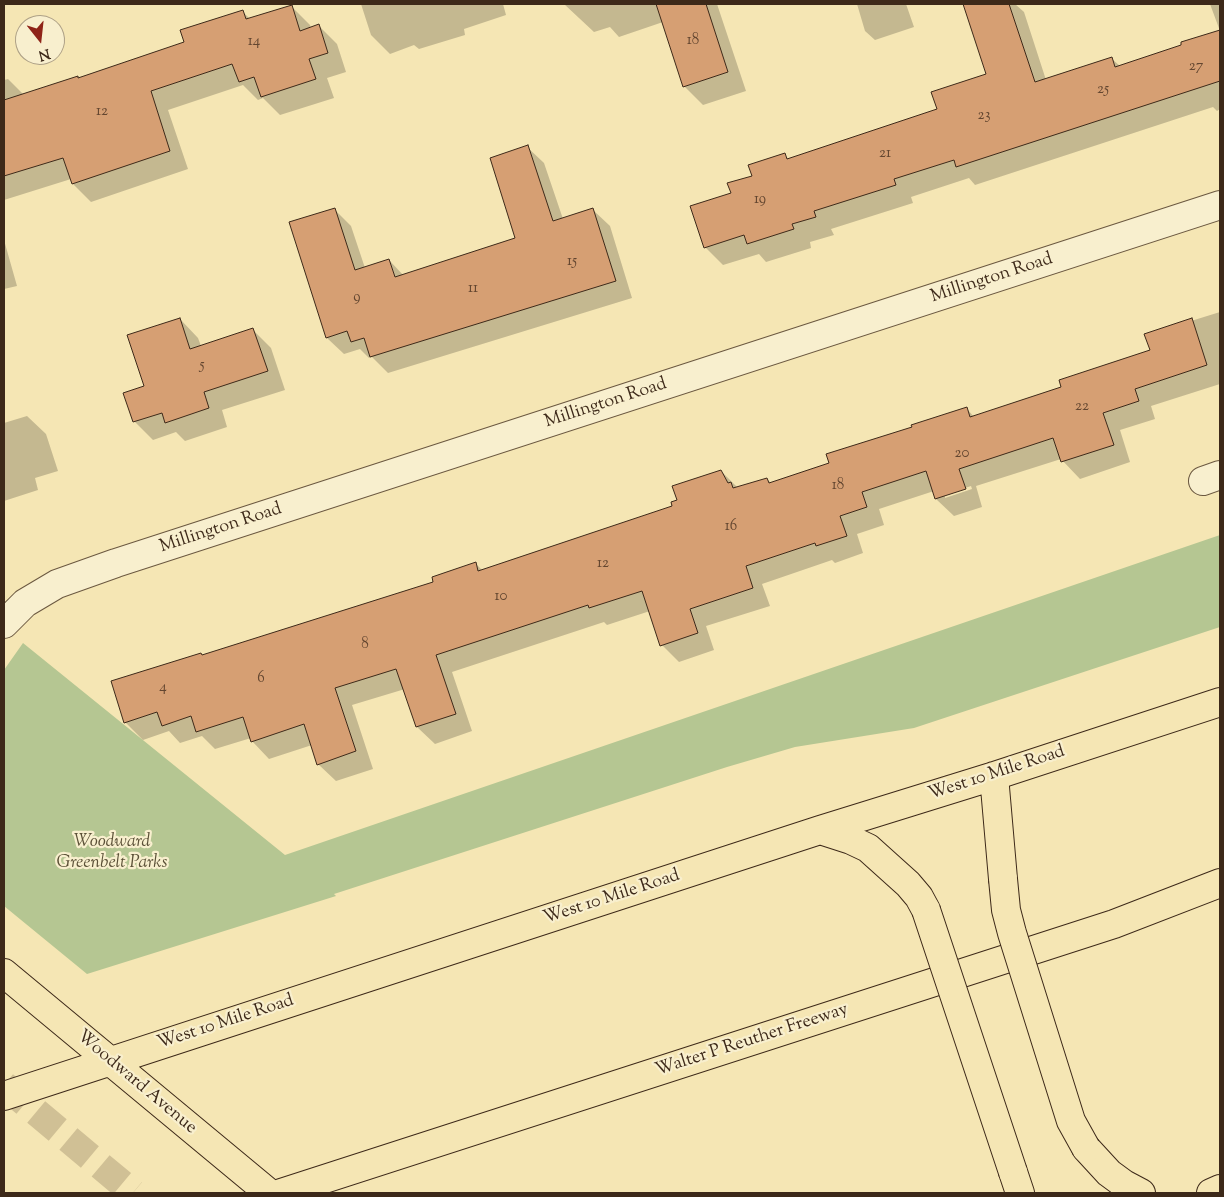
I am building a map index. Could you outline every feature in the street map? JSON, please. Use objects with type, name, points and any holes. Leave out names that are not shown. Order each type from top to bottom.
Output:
[{"type":"main road","name":"West 10 Mile Road","points":[[4,1096],[820,830],[994,776],[1220,702]]},
{"type":"main road","points":[[994,776],[1006,910],[1071,1121],[1086,1148],[1109,1172],[1124,1184],[1140,1193]]},
{"type":"main road","points":[[820,830],[851,840],[868,848],[908,884],[919,897],[926,910],[1017,1183]]},
{"type":"main road","name":"Walter P Reuther Freeway","points":[[281,1193],[1114,924],[1220,883]]},
{"type":"main road","name":"Woodward Avenue","points":[[4,973],[269,1193]]},
{"type":"main road","points":[[1211,1193],[1220,1189]]},
{"type":"street","name":"Millington Road","points":[[4,624],[25,603],[57,584],[116,562],[1220,205]]},
{"type":"green space","name":"Woodward Greenbelt Parks","points":[[1220,535],[1220,627],[914,728],[795,747],[727,767],[334,894],[336,896],[87,974],[4,906],[4,670],[23,643],[285,855]]},
{"type":"building","points":[[656,4],[706,4],[728,72],[683,87]]},
{"type":"building","points":[[963,4],[1009,4],[1035,82],[1112,57],[1115,67],[1181,45],[1181,42],[1220,30],[1220,81],[956,167],[954,160],[894,179],[896,185],[814,211],[816,217],[792,224],[794,229],[747,244],[744,235],[704,248],[690,206],[731,193],[727,183],[752,176],[748,165],[785,153],[787,159],[937,109],[931,92],[986,74]]},
{"type":"building","points":[[292,5],[300,31],[319,24],[328,53],[309,59],[316,79],[261,97],[254,77],[239,82],[232,64],[151,91],[170,151],[72,184],[63,158],[4,176],[4,100],[78,76],[78,78],[184,42],[180,30],[243,10],[246,19]]},
{"type":"building","points":[[528,145],[553,221],[593,208],[616,281],[370,357],[364,338],[351,342],[347,331],[326,338],[289,222],[335,208],[355,270],[389,259],[395,277],[515,238],[490,158]]},
{"type":"building","points":[[180,318],[190,349],[253,328],[268,371],[204,392],[209,408],[165,423],[162,413],[133,422],[123,393],[144,386],[127,335]]},
{"type":"building","points":[[1192,318],[1207,365],[1135,389],[1139,401],[1103,413],[1114,445],[1061,462],[1053,438],[959,469],[966,489],[935,499],[926,471],[862,492],[867,507],[840,516],[847,536],[816,546],[815,543],[746,566],[753,588],[690,609],[698,633],[660,646],[642,591],[589,608],[588,605],[436,655],[456,714],[416,727],[396,669],[335,688],[356,751],[317,765],[304,724],[251,742],[243,717],[196,732],[191,716],[162,726],[157,712],[124,723],[111,681],[201,653],[202,655],[433,582],[432,577],[476,562],[478,571],[672,506],[671,502],[677,500],[672,486],[721,470],[728,483],[731,482],[733,488],[767,478],[769,483],[829,463],[826,454],[912,427],[911,425],[967,407],[970,417],[1061,387],[1059,380],[1150,350],[1144,334]]},
{"type":"tunnel","points":[[4,1085],[133,1193]]}]
